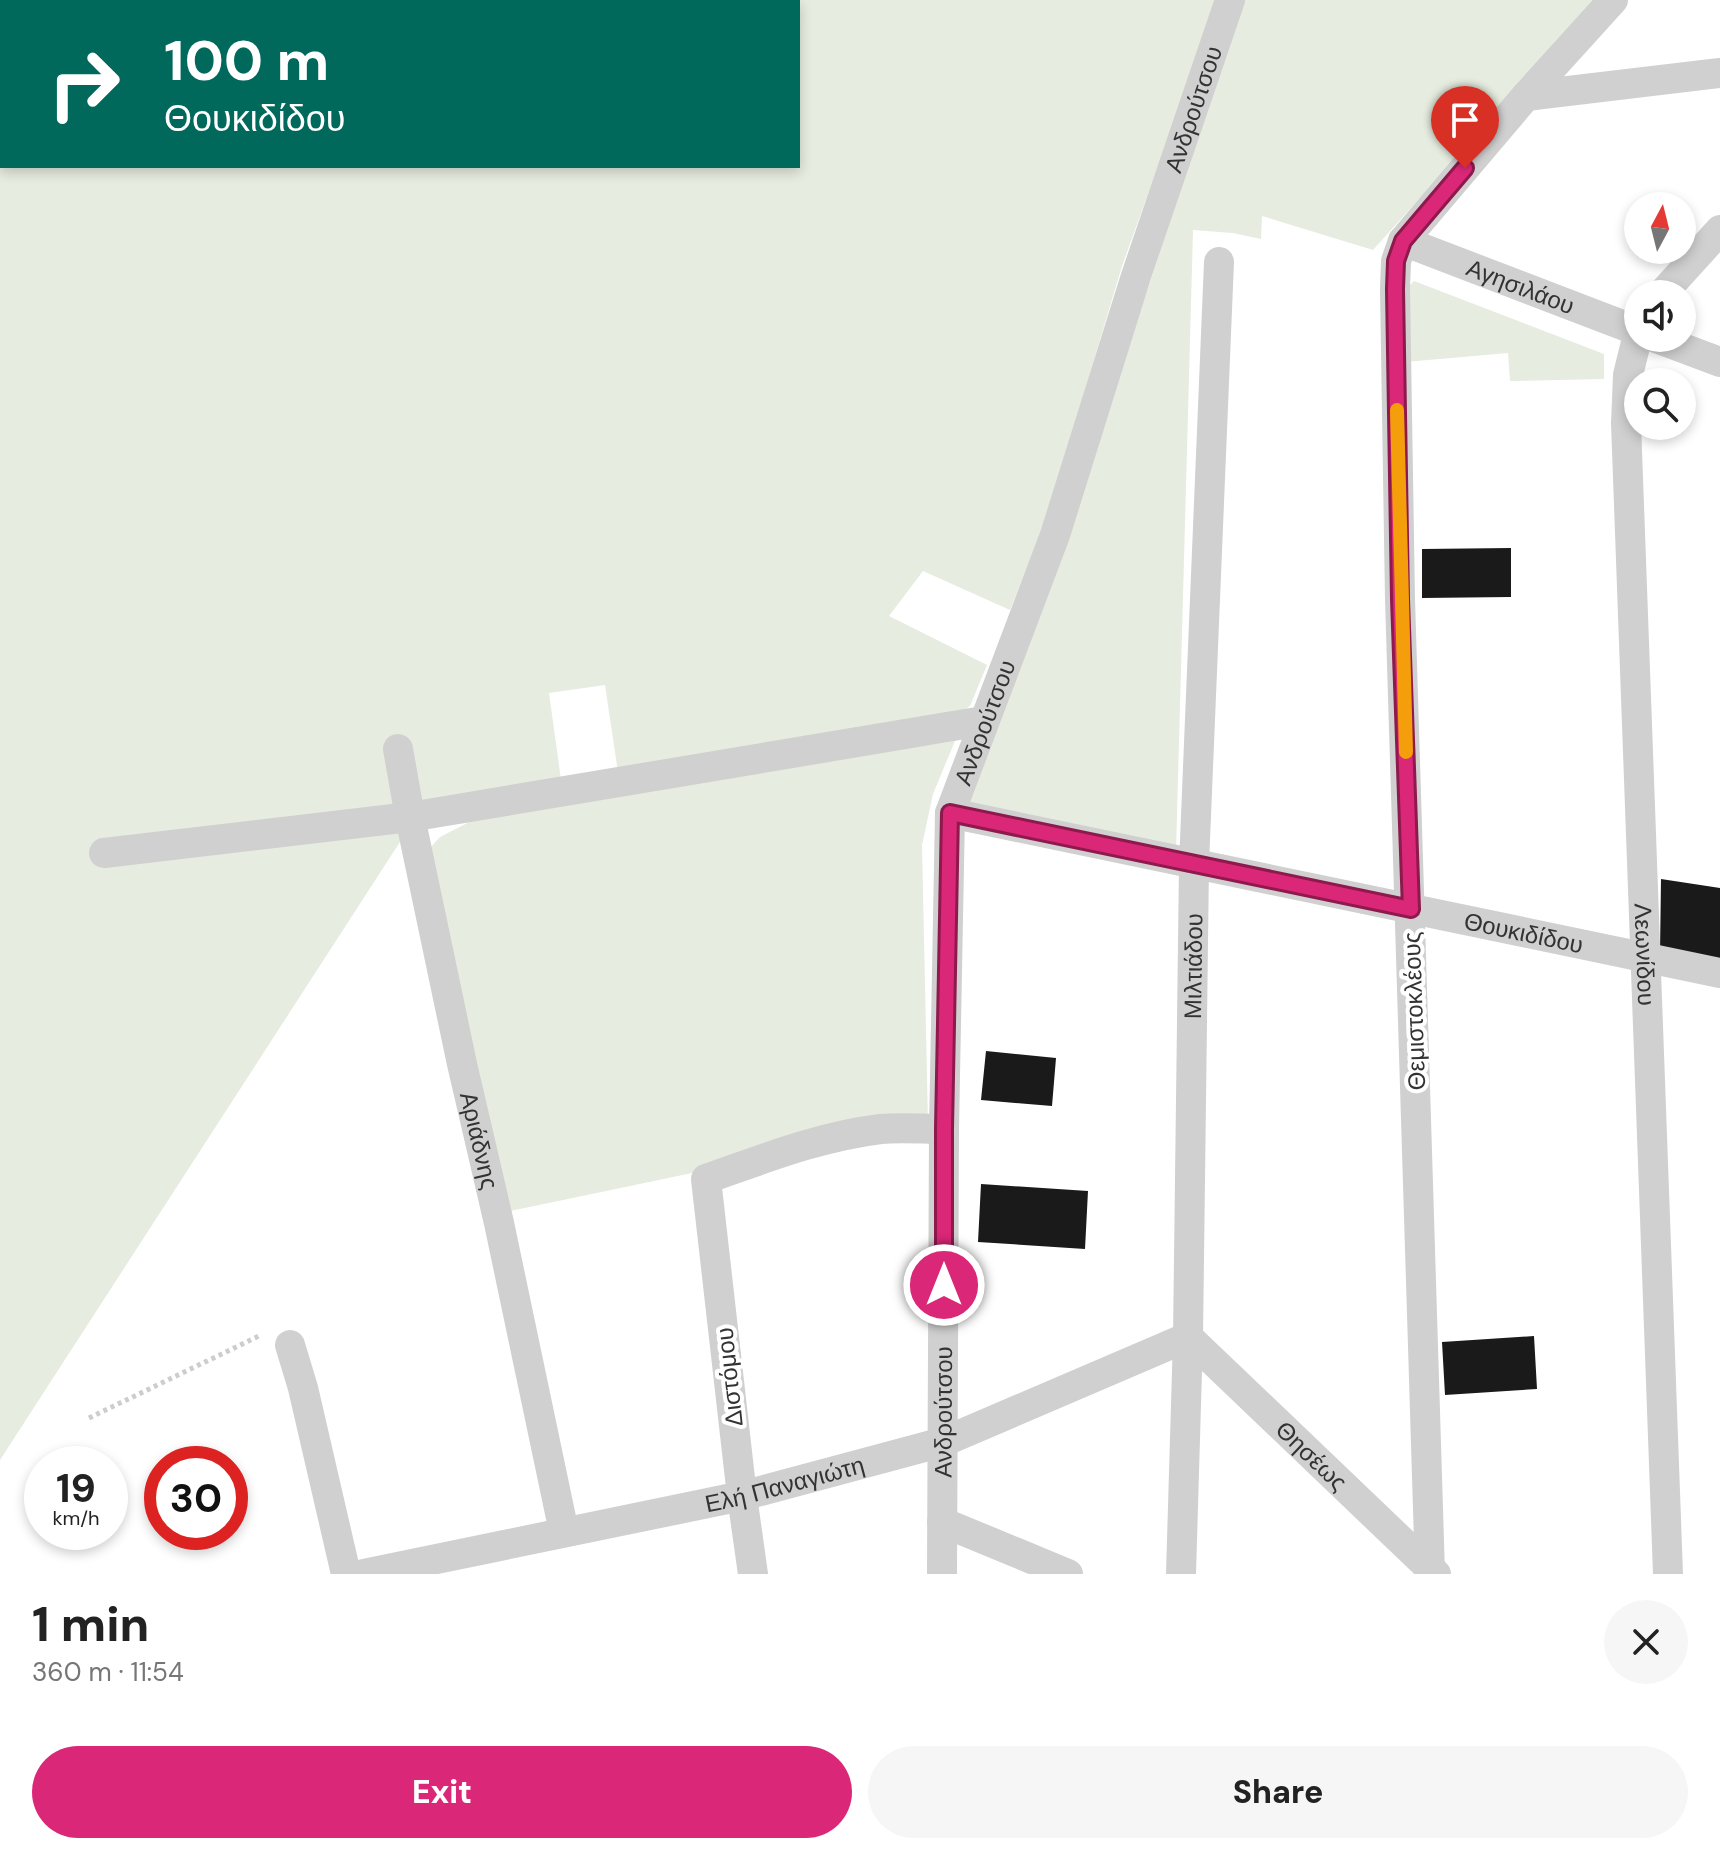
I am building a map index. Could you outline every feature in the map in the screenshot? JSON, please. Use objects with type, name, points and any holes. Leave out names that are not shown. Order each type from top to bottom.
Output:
[{"type":"street","name":"Ανδρούτσου","points":[[942,1574],[944,1129],[950,813],[1055,535],[1140,263],[1230,0]]},
{"type":"street","name":"Θεμιστοκλέους","points":[[1432,1572],[1400,599],[1396,261],[1403,241],[1526,96],[1613,0]]},
{"type":"street","points":[[1526,96],[1720,73]]},
{"type":"street","points":[[1675,280],[1720,230]]},
{"type":"street","name":"Αγησιλάου","points":[[1403,241],[1624,327]]},
{"type":"street","name":"Μιλτιάδου","points":[[1181,1574],[1188,1337],[1194,864],[1219,262]]},
{"type":"street","name":"Λεωνίδου","points":[[1633,352],[1628,375],[1626,423],[1668,1574]]},
{"type":"street","points":[[1693,352],[1720,362]]},
{"type":"street","points":[[104,853],[410,817],[983,721]]},
{"type":"street","name":"Αριάδνης","points":[[398,749],[462,1064],[503,1238],[564,1532]]},
{"type":"street","name":"Θουκιδίδου","points":[[950,813],[1720,973]]},
{"type":"street","name":"Διστόμου","points":[[753,1574],[706,1179],[823,1139],[897,1128],[944,1129]]},
{"type":"street","name":"Ελή Παναγιώτη","points":[[364,1574],[742,1496],[943,1442],[1188,1337]]},
{"type":"street","name":"Θησέως","points":[[1188,1337],[1432,1572]]},
{"type":"street","points":[[290,1345],[303,1388],[346,1574]]},
{"type":"street","points":[[942,1522],[1068,1574]]},
{"type":"path","points":[[89,1418],[262,1335],[273,1333],[282,1336],[290,1345]]},
{"type":"shaded area","points":[[800,0],[1218,0],[1122,266],[1047,517],[1010,610],[923,571],[889,616],[987,665],[970,706],[951,719],[619,779],[605,685],[549,693],[562,787],[420,811],[0,1460],[0,168],[800,168]]},
{"type":"shaded area","points":[[1244,0],[1599,0],[1373,250],[1262,216],[1261,239],[1193,230],[1176,852],[966,802],[1068,528]]},
{"type":"shaded area","points":[[1414,281],[1604,354],[1604,379],[1510,381],[1508,353],[1405,362],[1404,291]]},
{"type":"shaded area","points":[[955,741],[933,794],[922,845],[928,1124],[505,1212],[430,848],[440,837],[485,814]]},
{"type":"building","points":[[1511,548],[1511,597],[1422,598],[1422,549]]},
{"type":"building","points":[[1661,879],[1720,888],[1720,963],[1660,953]]},
{"type":"building","points":[[986,1051],[1056,1058],[1052,1106],[981,1100]]},
{"type":"building","points":[[981,1184],[1088,1191],[1085,1249],[978,1242]]},
{"type":"building","points":[[1534,1336],[1537,1389],[1445,1395],[1442,1342]]},
{"type":"slow traffic","points":[[1397,410],[1406,752]]},
{"type":"route","points":[[944,1285],[950,813],[1411,909],[1400,599],[1396,261],[1403,241],[1465,168]]}]
